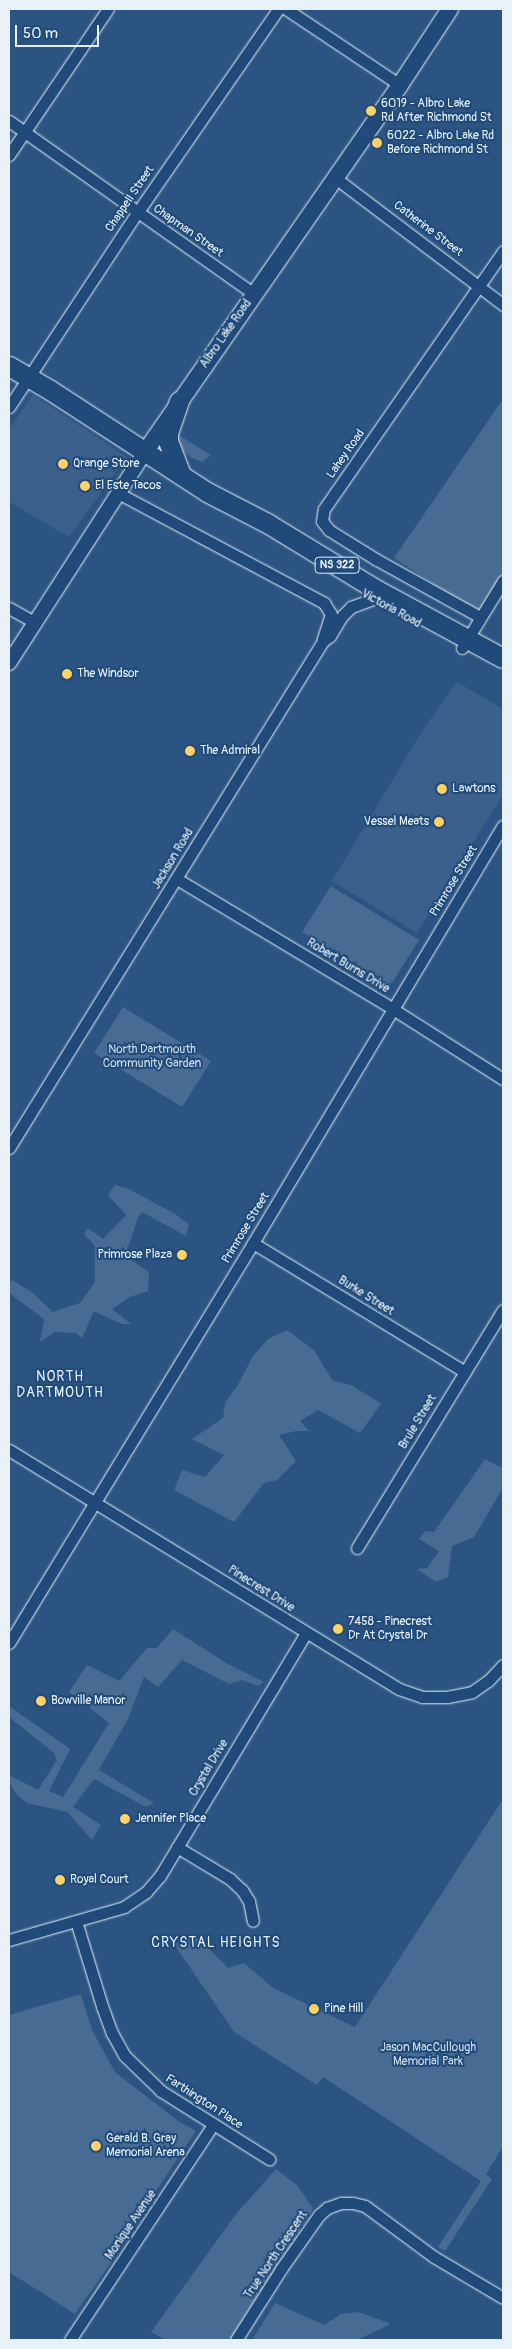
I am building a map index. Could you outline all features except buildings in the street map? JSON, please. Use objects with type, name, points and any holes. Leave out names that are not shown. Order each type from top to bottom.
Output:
[{"type":"main road","name":"Albro Lake Road","points":[[145,452],[334,177],[400,85],[450,9]]},
{"type":"main road","name":"Victoria Road","points":[[9,366],[50,390],[207,492],[464,644],[503,670]]},
{"type":"main road","points":[[179,401],[168,433],[168,441],[180,473]]},
{"type":"main road","name":"Victoria Road","points":[[207,492],[223,507],[261,534],[373,599],[464,644],[503,658]]},
{"type":"street","points":[[9,155],[108,9]]},
{"type":"street","name":"Chappell Street","points":[[9,407],[137,212],[278,9]]},
{"type":"street","points":[[286,9],[400,85]]},
{"type":"street","name":"Chapman Street","points":[[9,122],[254,294]]},
{"type":"street","name":"Catherine Street","points":[[334,177],[503,305]]},
{"type":"street","name":"Lahey Road","points":[[480,617],[378,560],[329,530],[322,521],[324,510],[503,251]]},
{"type":"street","name":"Albro Lake Road","points":[[9,664],[34,622],[145,452]]},
{"type":"street","points":[[118,493],[324,603],[331,614],[323,641]]},
{"type":"street","points":[[464,644],[503,581]]},
{"type":"street","name":"Jackson Road","points":[[9,1148],[323,641],[330,636],[342,616],[351,607],[373,599]]},
{"type":"street","points":[[9,608],[34,622]]},
{"type":"street","name":"Primrose Street","points":[[9,1643],[253,1243],[503,826]]},
{"type":"street","name":"Robert Burns Drive","points":[[177,879],[393,1008],[503,1079]]},
{"type":"street","name":"Burke Street","points":[[253,1243],[465,1372]]},
{"type":"street","name":"Brule Street","points":[[357,1548],[503,1310]]},
{"type":"street","name":"Pinecrest Drive","points":[[9,1450],[306,1633],[400,1688],[422,1697],[447,1698],[472,1692],[488,1681],[503,1665]]},
{"type":"street","name":"Crystal Drive","points":[[9,1940],[124,1907],[146,1892],[160,1876],[306,1633]]},
{"type":"street","points":[[177,1847],[230,1879],[242,1890],[249,1901],[253,1921]]},
{"type":"street","name":"Farthington Place","points":[[76,1922],[102,2006],[112,2033],[125,2056],[140,2073],[161,2091],[270,2159]]},
{"type":"street","name":"Monique Avenue","points":[[70,2340],[213,2125]]},
{"type":"street","name":"True North Crescent","points":[[236,2340],[281,2269],[319,2216],[327,2208],[341,2203],[365,2206],[434,2258],[503,2298]]},
{"type":"shaded area","points":[[33,395],[127,457],[69,537],[9,502],[9,429]]},
{"type":"shaded area","points":[[457,682],[503,709],[503,795],[417,933],[332,881],[422,731]]},
{"type":"green space","points":[[503,399],[503,576],[478,613],[394,558]]},
{"type":"green space","points":[[177,434],[211,455],[202,462],[190,457],[183,451],[176,439]]},
{"type":"green space","points":[[331,886],[419,940],[390,986],[302,932]]},
{"type":"green space","name":"North Dartmouth Community Garden","points":[[123,1007],[211,1061],[182,1107],[94,1053]]},
{"type":"green space","points":[[115,1185],[129,1189],[175,1214],[189,1224],[186,1236],[142,1212],[138,1218],[125,1256],[149,1272],[148,1291],[130,1297],[112,1309],[131,1324],[121,1324],[94,1311],[82,1338],[75,1333],[55,1332],[40,1342],[44,1319],[9,1293],[9,1284],[12,1280],[32,1292],[53,1312],[80,1303],[95,1282],[95,1246],[84,1234],[88,1228],[103,1239],[126,1215],[108,1195]]},
{"type":"green space","points":[[287,1330],[314,1350],[332,1380],[353,1386],[381,1404],[360,1433],[318,1410],[300,1421],[309,1431],[296,1431],[279,1435],[296,1461],[277,1480],[264,1483],[234,1522],[174,1490],[182,1470],[205,1477],[224,1455],[192,1439],[223,1418],[225,1403],[239,1383],[253,1356],[268,1339]]},
{"type":"green space","points":[[485,1459],[503,1468],[503,1488],[474,1537],[452,1546],[448,1577],[436,1582],[417,1569],[427,1568],[439,1551],[419,1539],[425,1531],[434,1532]]},
{"type":"green space","points":[[173,1629],[228,1664],[264,1682],[259,1686],[242,1680],[229,1684],[182,1660],[158,1687],[144,1677],[128,1719],[99,1770],[154,1803],[146,1807],[94,1779],[73,1807],[101,1825],[92,1840],[67,1812],[27,1803],[17,1795],[9,1782],[9,1775],[38,1790],[57,1760],[54,1753],[9,1717],[9,1706],[70,1749],[49,1791],[63,1797],[109,1723],[69,1692],[87,1665],[119,1681],[147,1648],[157,1648]]},
{"type":"green space","name":"Jason MacCullough Memorial Park","points":[[503,1799],[503,2147],[486,2174],[492,2179],[445,2251],[438,2247],[481,2181],[323,2077],[317,2085],[234,2032],[174,1944],[198,1937],[228,1968],[244,1963],[273,1988],[355,2027]]},
{"type":"green space","points":[[81,1994],[92,2030],[115,2072],[177,2120],[196,2131],[127,2235],[129,2237],[75,2314],[9,2272],[9,2015]]},
{"type":"green space","points":[[276,2169],[297,2185],[313,2208],[238,2340],[161,2340],[162,2338],[151,2332],[236,2214]]},
{"type":"green space","points":[[275,2303],[324,2325],[341,2314],[359,2312],[391,2324],[357,2340],[252,2340]]},
{"type":"place","name":"6019 - Albro Lake Rd After Richmond St","points":[[371,111]]},
{"type":"place","name":"6022 - Albro Lake Rd Before Richmond St","points":[[377,143]]},
{"type":"place","name":"Qrange Store","points":[[63,464]]},
{"type":"place","name":"El Este Tacos","points":[[85,486]]},
{"type":"place","name":"The Windsor","points":[[67,674]]},
{"type":"place","name":"The Admiral","points":[[190,751]]},
{"type":"place","name":"Lawtons","points":[[442,789]]},
{"type":"place","name":"Vessel Meats","points":[[439,822]]},
{"type":"place","name":"Primrose Plaza","points":[[182,1255]]},
{"type":"place","name":"7458 - Pinecrest Dr At Crystal Dr","points":[[338,1629]]},
{"type":"place","name":"Bowville Manor","points":[[41,1701]]},
{"type":"place","name":"Jennifer Place","points":[[125,1819]]},
{"type":"place","name":"Royal Court","points":[[60,1880]]},
{"type":"place","name":"Pine Hill","points":[[314,2009]]},
{"type":"place","name":"Gerald B. Gray Memorial Arena","points":[[96,2146]]},
{"type":"district","name":"NORTH DARTMOUTH","points":[[60,1385]]},
{"type":"district","name":"CRYSTAL HEIGHTS","points":[[216,1943]]}]
